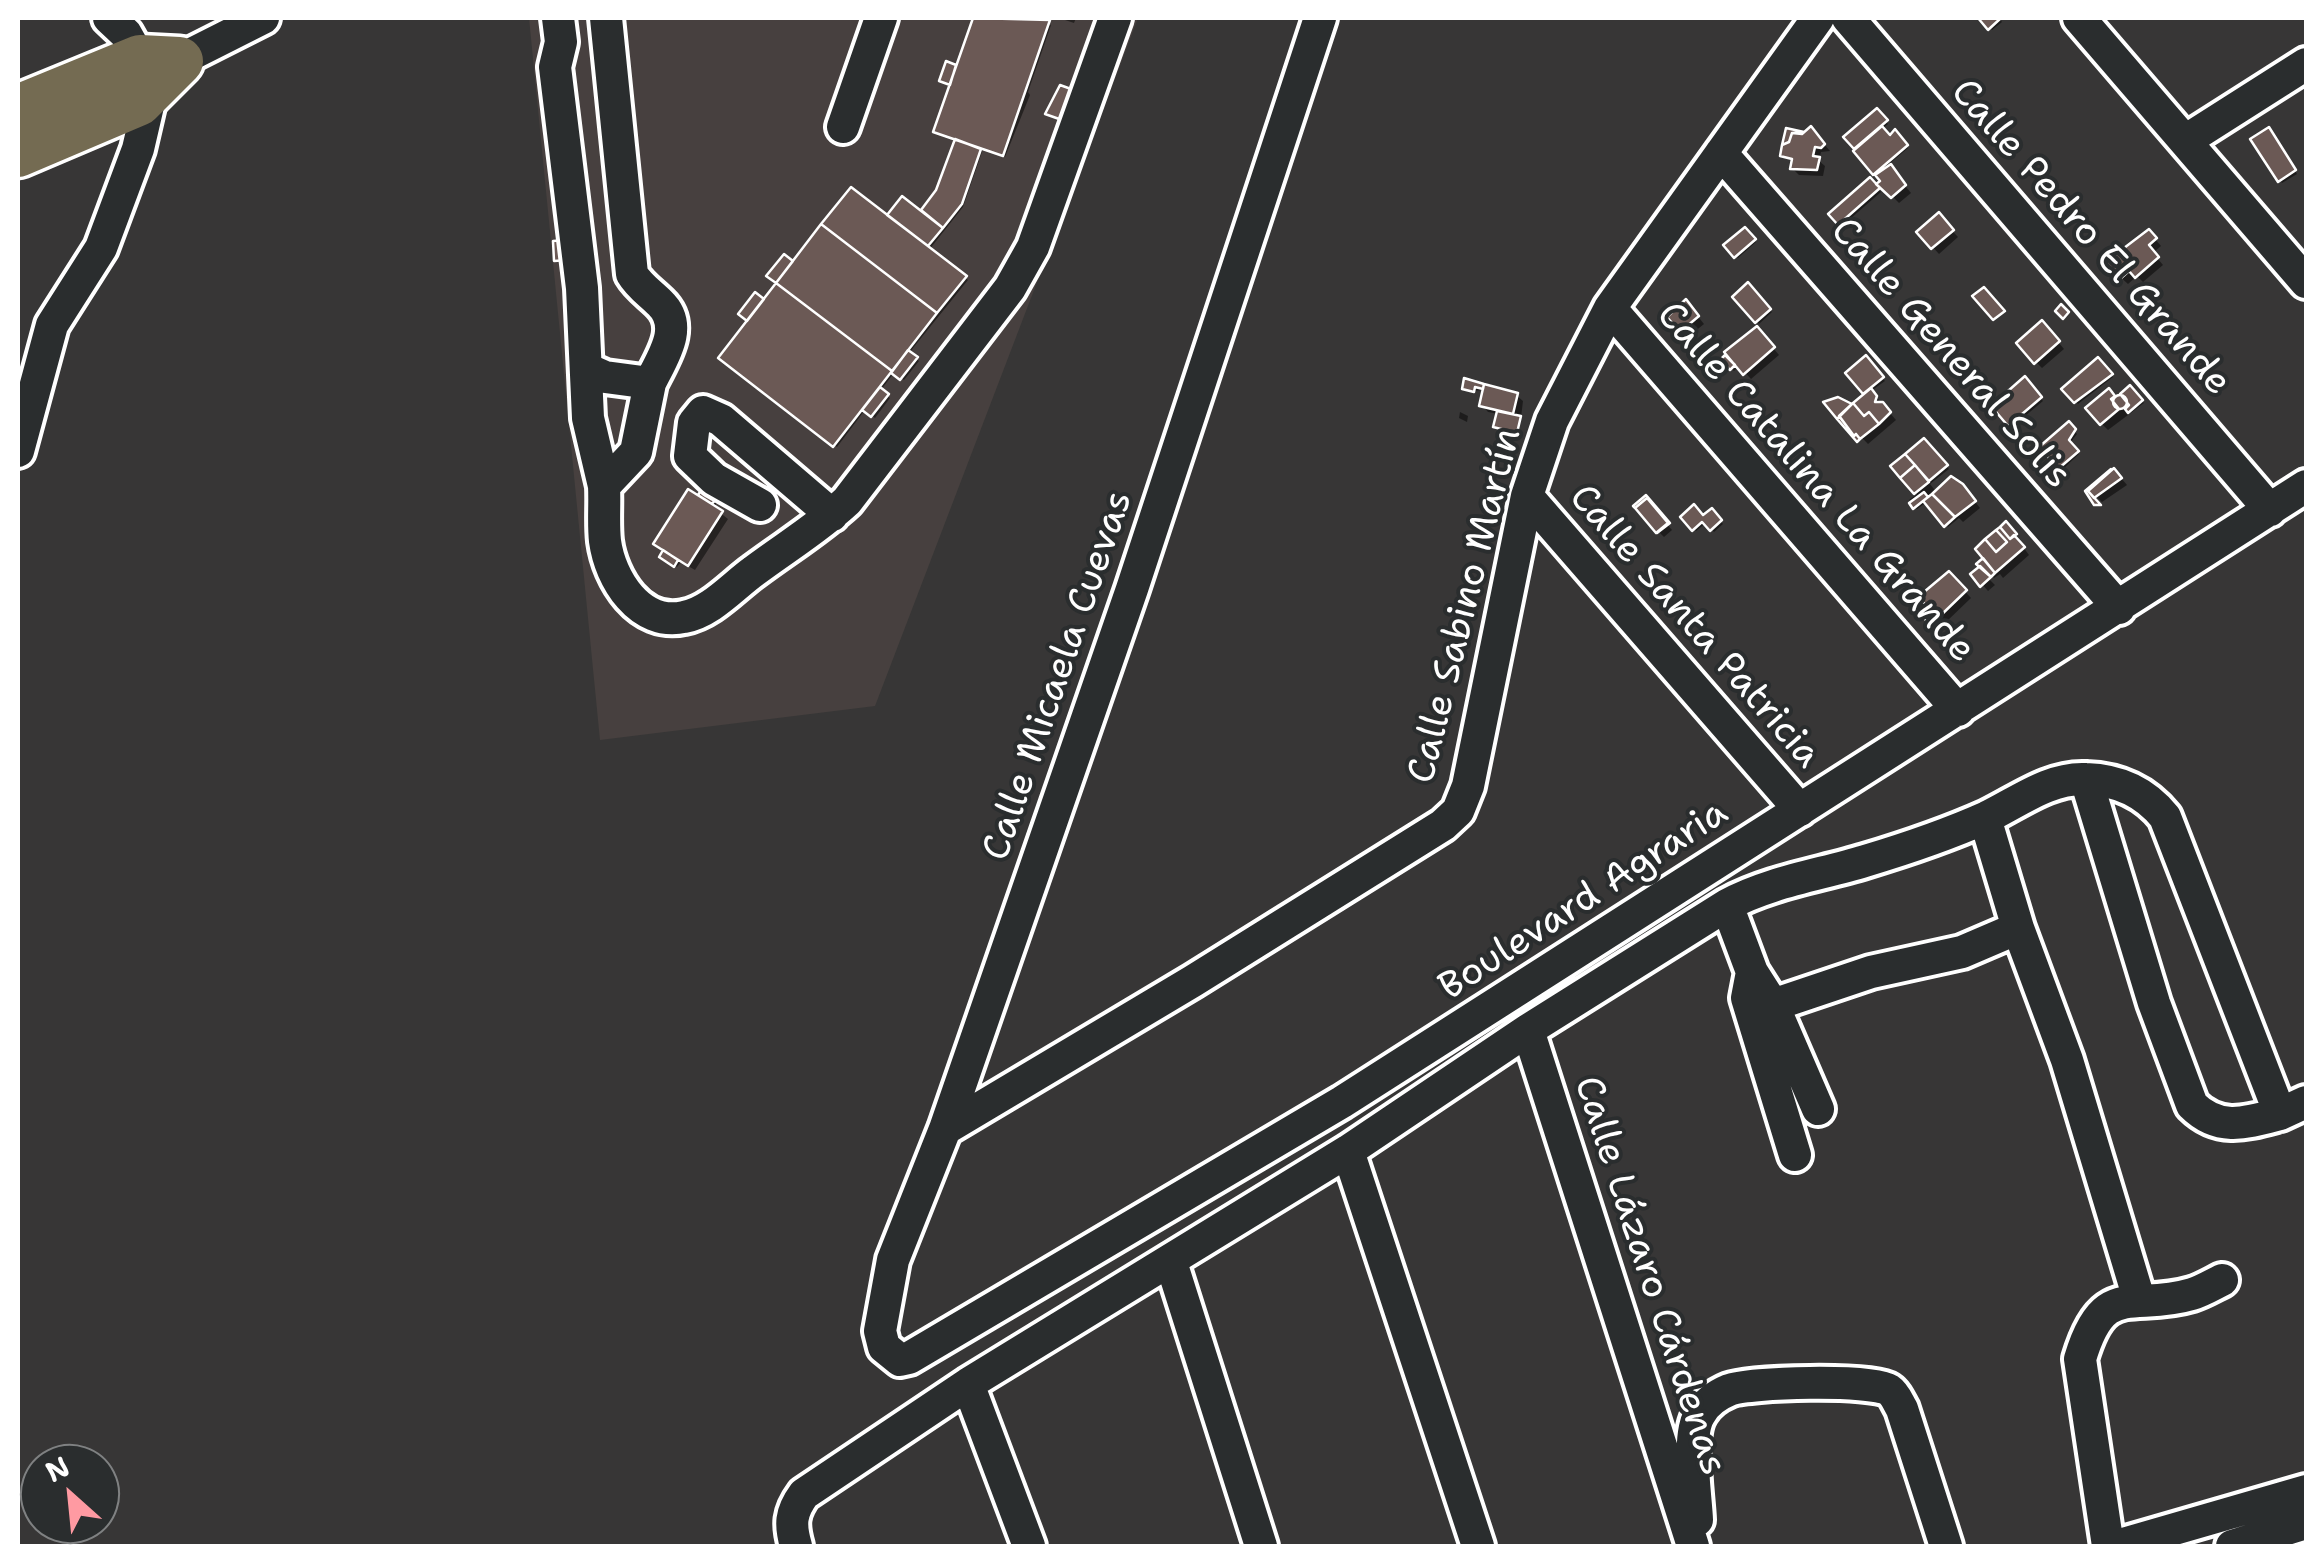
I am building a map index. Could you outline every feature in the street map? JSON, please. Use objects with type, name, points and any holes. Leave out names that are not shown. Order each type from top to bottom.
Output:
[{"type":"highway","points":[[18,109],[154,72]]},
{"type":"highway","points":[[18,152],[138,102],[154,72]]},
{"type":"street","points":[[18,451],[52,324],[101,248],[138,150],[154,72],[109,18]]},
{"type":"street","points":[[18,128],[93,100],[263,18]]},
{"type":"street","points":[[538,18],[540,42],[556,68]]},
{"type":"street","points":[[558,18],[561,42],[556,68],[582,288],[588,418],[604,486],[606,543],[616,574],[644,612],[660,618],[685,617],[708,606],[817,529],[847,501],[1010,288],[1033,247],[1115,18]]},
{"type":"street","points":[[604,486],[636,452],[650,383],[670,344],[673,328],[665,308],[632,274],[606,18]]},
{"type":"street","points":[[843,128],[881,18]]},
{"type":"street","name":"Calle Micaela Cuevas","points":[[893,1356],[884,1347],[880,1331],[893,1260],[945,1129],[1132,589],[1320,18]]},
{"type":"street","name":"Calle Sabino Martín","points":[[945,1129],[1193,981],[1443,825],[1458,811],[1468,786],[1527,496],[1552,421],[1610,308],[1818,18]]},
{"type":"street","name":"Calle Pedro El Grande","points":[[1848,18],[2270,510]]},
{"type":"street","points":[[2080,18],[2306,280]]},
{"type":"street","points":[[2185,141],[2306,64]]},
{"type":"street","name":"Calle General Solis","points":[[1721,153],[2118,608]]},
{"type":"street","name":"Calle Catalina La Grande","points":[[1610,308],[1958,710]]},
{"type":"street","points":[[587,369],[605,377],[650,383]]},
{"type":"street","points":[[760,506],[714,479],[690,456],[694,423],[703,412],[721,420],[832,515]]},
{"type":"street","name":"Boulevard Agraria","points":[[893,1356],[900,1360],[910,1358],[1342,1102],[2306,486]]},
{"type":"street","name":"Calle Santa Patricia","points":[[1527,496],[1800,810]]},
{"type":"street","points":[[796,1546],[791,1526],[793,1509],[804,1494],[968,1384],[1127,1284],[1171,1262],[1727,905],[1749,893],[1868,860],[1984,818],[2063,780],[2086,779],[2116,783],[2140,793],[2165,816],[2293,1108],[2240,1124],[2219,1124],[2192,1106],[2154,1003],[2086,779]]},
{"type":"street","points":[[1984,818],[2018,928],[2067,1060],[2139,1298]]},
{"type":"street","points":[[1727,905],[1752,972],[1773,1005],[1818,1109]]},
{"type":"street","points":[[1773,1005],[1871,972],[1962,952],[2018,928]]},
{"type":"street","points":[[1752,972],[1747,998],[1795,1154]]},
{"type":"street","name":"Calle Lázaro Cárdenas","points":[[1528,1030],[1696,1546]]},
{"type":"street","points":[[1348,1150],[1478,1546]]},
{"type":"street","points":[[1171,1262],[1262,1546]]},
{"type":"street","points":[[2108,1546],[2080,1359],[2096,1318],[2115,1304],[2194,1294],[2222,1280]]},
{"type":"street","points":[[1696,1546],[1694,1442],[1697,1417],[1710,1400],[1730,1389],[1752,1385],[1864,1383],[1889,1390],[1897,1398],[1946,1546]]},
{"type":"street","points":[[968,1384],[1029,1546]]},
{"type":"street","points":[[2116,1546],[2306,1491]]},
{"type":"street","points":[[2232,1546],[2306,1523]]},
{"type":"shaded area","points":[[529,18],[1138,18],[875,706],[600,740]]},
{"type":"building","points":[[973,18],[1050,20],[1003,156],[933,132]]},
{"type":"building","points":[[1978,18],[2001,18],[1988,30]]},
{"type":"building","points":[[946,61],[956,65],[950,85],[939,81]]},
{"type":"building","points":[[1060,85],[1071,89],[1062,120],[1045,114]]},
{"type":"building","points":[[1877,108],[1888,120],[1854,149],[1843,137]]},
{"type":"building","points":[[1811,126],[1825,144],[1815,147],[1813,156],[1820,157],[1817,170],[1790,169],[1792,159],[1780,156],[1782,145],[1789,142],[1792,133],[1802,134]]},
{"type":"building","points":[[1882,126],[1890,135],[1895,129],[1908,145],[1873,175],[1853,151]]},
{"type":"building","points":[[2269,127],[2296,170],[2278,182],[2250,139]]},
{"type":"building","points":[[1786,128],[1804,132],[1792,133],[1789,142],[1782,145]]},
{"type":"building","points":[[955,139],[981,149],[962,204],[943,228],[921,210],[936,190]]},
{"type":"building","points":[[1891,164],[1906,185],[1891,198],[1876,184],[1880,181],[1875,175]]},
{"type":"building","points":[[1870,177],[1880,188],[1838,225],[1828,214]]},
{"type":"building","points":[[851,187],[967,276],[937,313],[821,224]]},
{"type":"building","points":[[902,196],[943,228],[928,246],[887,215]]},
{"type":"building","points":[[1939,212],[1954,230],[1931,249],[1916,232]]},
{"type":"building","points":[[821,224],[937,313],[892,371],[776,283]]},
{"type":"building","points":[[1745,227],[1756,239],[1734,258],[1723,245]]},
{"type":"building","points":[[2149,229],[2157,238],[2149,245],[2159,257],[2135,278],[2129,271],[2120,279],[2108,270],[2103,264]]},
{"type":"building","points":[[565,240],[568,260],[554,261],[553,241]]},
{"type":"building","points":[[784,254],[793,261],[776,283],[766,276]]},
{"type":"building","points":[[1748,282],[1771,309],[1755,323],[1732,297]]},
{"type":"building","points":[[776,283],[892,371],[833,447],[718,358]]},
{"type":"building","points":[[1984,287],[2005,311],[1993,320],[1972,296]]},
{"type":"building","points":[[755,292],[764,299],[747,321],[738,314]]},
{"type":"building","points":[[1686,299],[1699,316],[1680,332],[1667,317]]},
{"type":"building","points":[[2061,304],[2069,312],[2063,319],[2055,311]]},
{"type":"building","points":[[2042,320],[2060,341],[2034,364],[2016,343]]},
{"type":"building","points":[[1757,326],[1775,347],[1743,375],[1724,352]]},
{"type":"building","points":[[908,350],[918,357],[900,380],[891,373]]},
{"type":"building","points":[[1725,355],[1735,365],[1730,370],[1720,360]]},
{"type":"building","points":[[1866,355],[1884,377],[1863,394],[1845,373]]},
{"type":"building","points":[[2098,357],[2113,374],[2074,403],[2061,389]]},
{"type":"building","points":[[2025,376],[2042,397],[2008,426],[1991,406]]},
{"type":"building","points":[[1464,378],[1484,384],[1483,389],[1462,389]]},
{"type":"building","points":[[1484,384],[1518,393],[1513,414],[1479,406]]},
{"type":"building","points":[[2130,385],[2143,400],[2128,413],[2125,409],[2129,405],[2120,394]]},
{"type":"building","points":[[880,387],[889,394],[871,417],[862,410]]},
{"type":"building","points":[[1871,388],[1877,396],[1875,402],[1883,402],[1891,412],[1879,424],[1869,412],[1864,416],[1853,403]]},
{"type":"building","points":[[2109,388],[2119,409],[2100,425],[2085,408]]},
{"type":"building","points":[[2120,395],[2127,402],[2120,409],[2113,402]]},
{"type":"building","points":[[1838,397],[1852,404],[1837,419],[1823,402]]},
{"type":"building","points":[[1853,403],[1864,416],[1869,412],[1879,424],[1860,439],[1839,416]]},
{"type":"building","points":[[1497,411],[1521,416],[1517,433],[1493,427]]},
{"type":"building","points":[[1840,417],[1860,439],[1857,442],[1837,419]]},
{"type":"building","points":[[2069,421],[2076,429],[2069,440],[2079,451],[2058,469],[2039,447]]},
{"type":"building","points":[[1924,438],[1948,465],[1929,481],[1905,454]]},
{"type":"building","points":[[1905,454],[1915,465],[1900,478],[1890,466]]},
{"type":"building","points":[[1915,465],[1929,482],[1914,494],[1900,478]]},
{"type":"building","points":[[2114,468],[2122,478],[2094,498],[2088,491]]},
{"type":"building","points":[[2111,469],[2088,491],[2101,505],[2094,505],[2085,491]]},
{"type":"building","points":[[1951,476],[1976,501],[1955,517],[1932,494]]},
{"type":"building","points":[[704,486],[719,495],[712,504],[698,495]]},
{"type":"building","points":[[688,489],[723,511],[688,566],[653,544]]},
{"type":"building","points":[[1924,492],[1928,497],[1913,509],[1909,503]]},
{"type":"building","points":[[1932,494],[1955,517],[1944,527],[1923,501]]},
{"type":"building","points":[[1646,495],[1670,523],[1657,533],[1668,523],[1647,498],[1633,506]]},
{"type":"building","points":[[1647,498],[1668,523],[1656,533],[1635,508]]},
{"type":"building","points":[[1694,504],[1703,515],[1712,508],[1722,520],[1710,531],[1702,522],[1692,531],[1680,517]]},
{"type":"building","points":[[2006,521],[2017,534],[2010,539],[2000,527]]},
{"type":"building","points":[[2000,527],[2010,539],[2014,535],[2025,547],[1995,573],[1975,549],[1985,539],[1996,552],[2007,542],[1996,530]]},
{"type":"building","points":[[1996,530],[2007,542],[1996,552],[1985,539]]},
{"type":"building","points":[[663,550],[678,560],[674,567],[659,557]]},
{"type":"building","points":[[1983,558],[1995,573],[1991,577],[1976,564]]},
{"type":"building","points":[[1980,566],[1991,577],[1980,587],[1970,574]]},
{"type":"building","points":[[1949,571],[1967,590],[1938,618],[1918,597]]},
{"type":"building","points":[[1927,607],[1936,618],[1929,624],[1920,613]]}]
